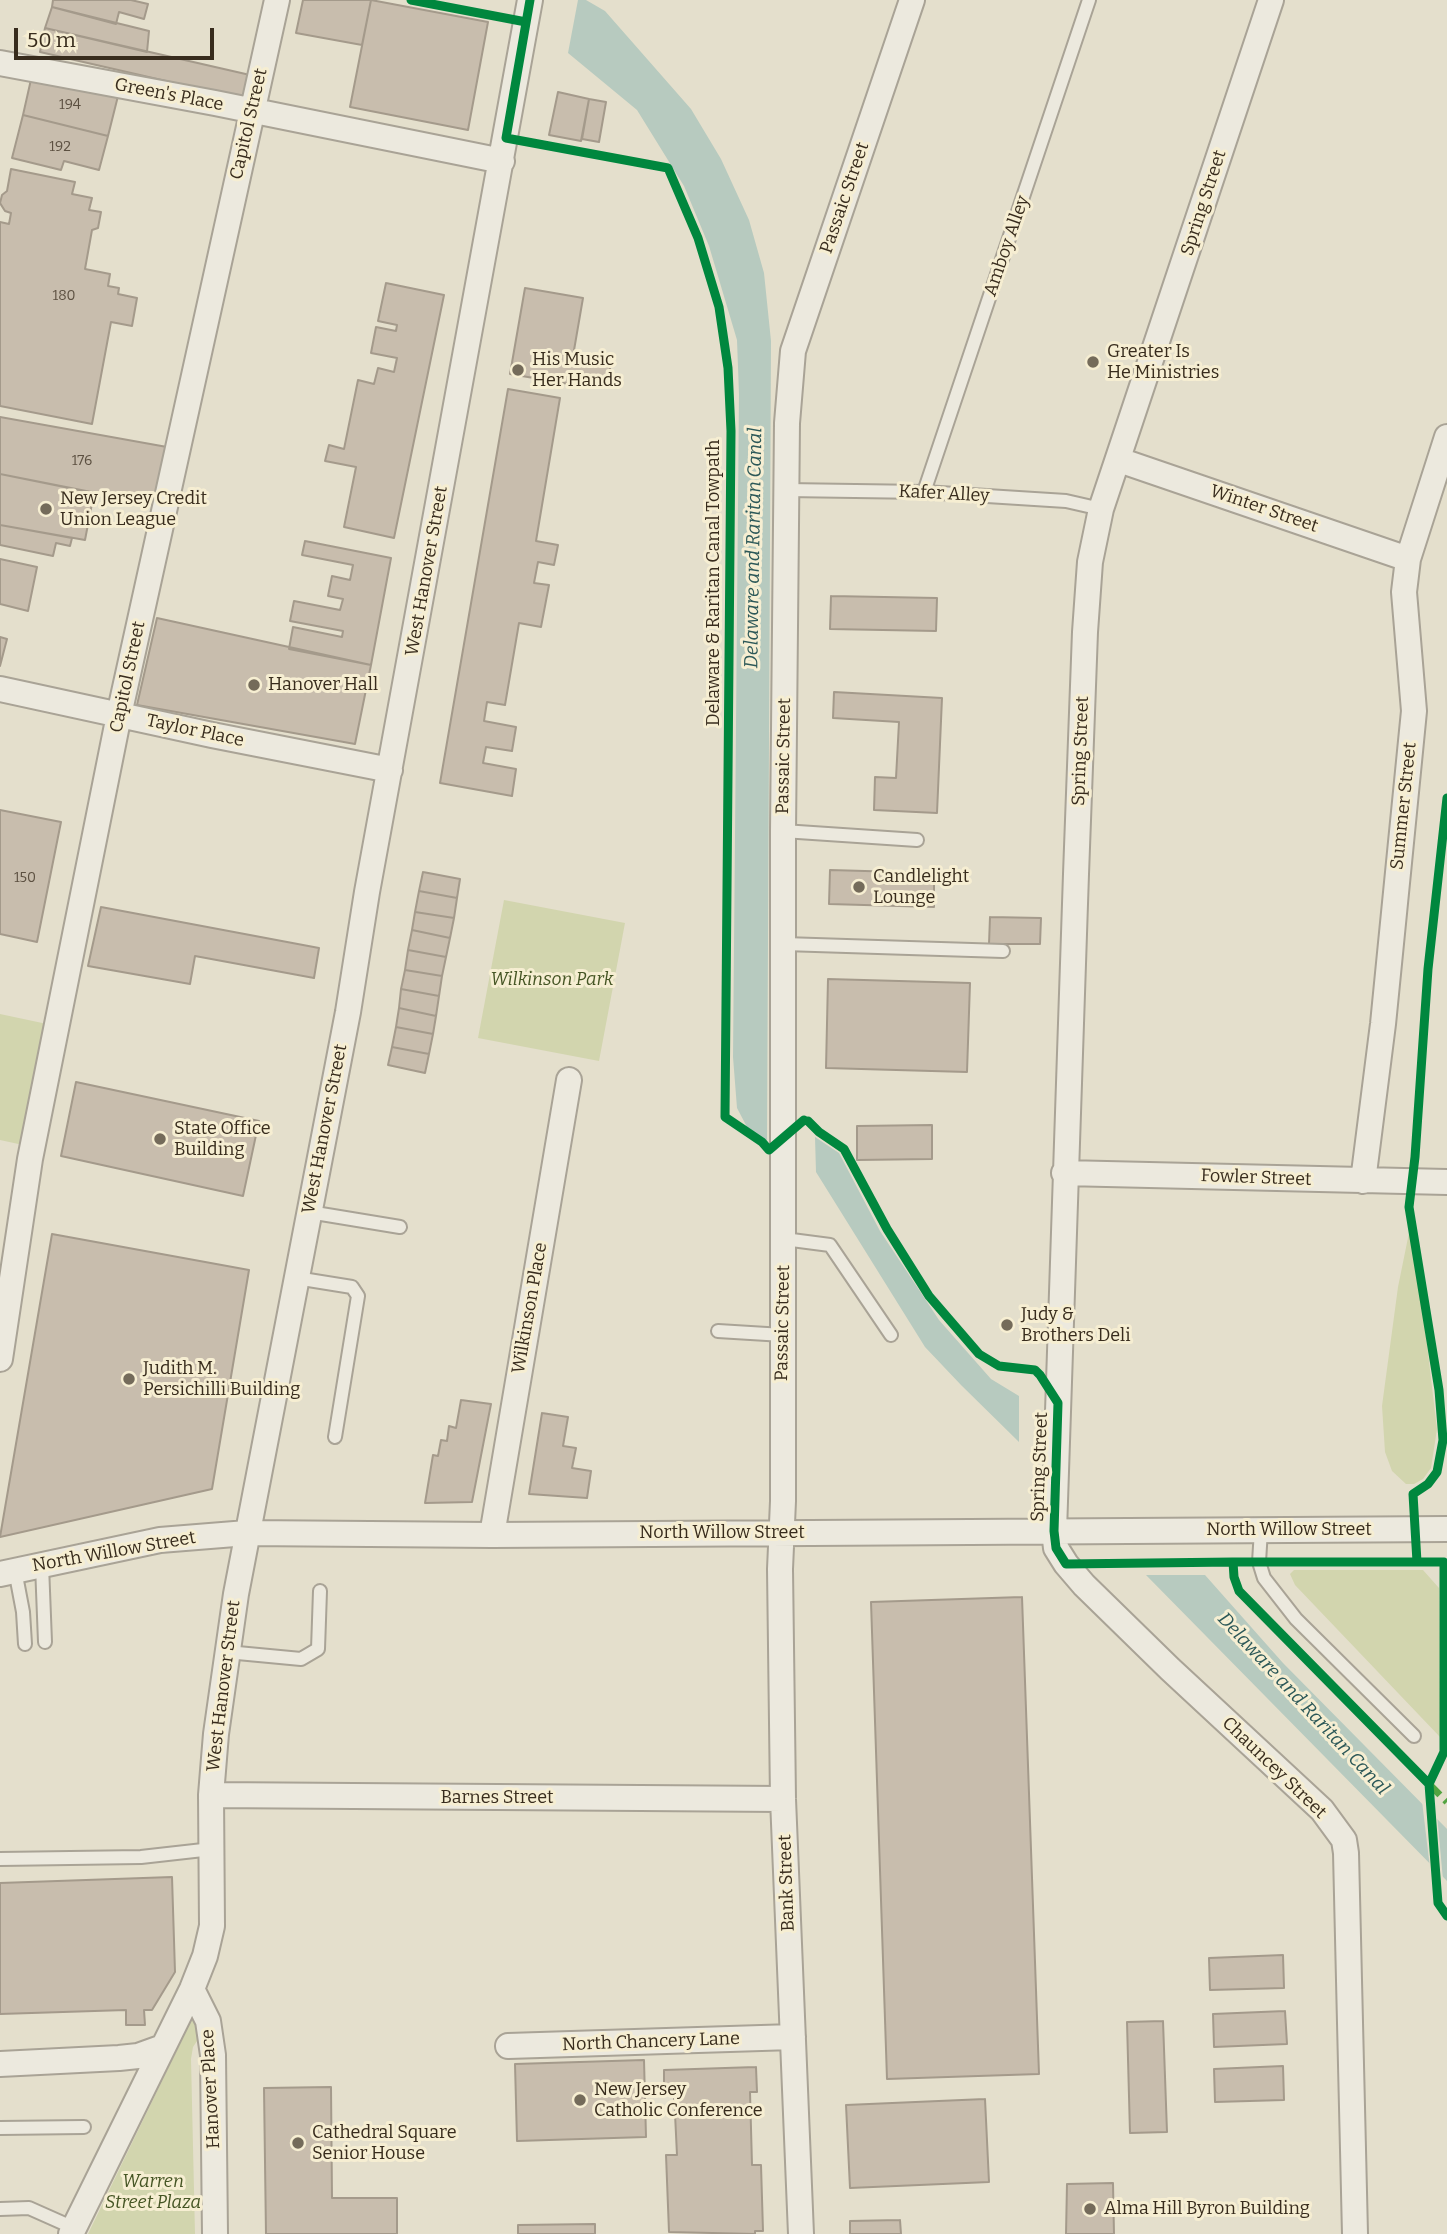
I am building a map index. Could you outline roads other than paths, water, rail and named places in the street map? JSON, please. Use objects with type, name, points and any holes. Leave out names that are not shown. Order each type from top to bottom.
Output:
[{"type":"street","name":"Capitol Street","points":[[0,1359],[30,1159],[119,715],[277,0]]},
{"type":"street","name":"Passaic Street","points":[[781,1532],[786,489],[787,423],[793,351],[912,0]]},
{"type":"street","name":"Spring Street","points":[[1054,1531],[1065,1173],[1090,562],[1101,509],[1271,0]]},
{"type":"street","name":"West Hanover Street","points":[[72,2231],[192,1989],[205,1956],[212,1926],[211,1795],[227,1652],[247,1533],[348,1012],[367,892],[528,11]]},
{"type":"street","name":"Green's Place","points":[[0,63],[502,161]]},
{"type":"street","name":"Summer Street","points":[[1363,1181],[1383,1024],[1414,711],[1404,592],[1408,558],[1447,437]]},
{"type":"street","name":"Winter Street","points":[[1119,460],[1408,558]]},
{"type":"street","name":"Taylor Place","points":[[0,689],[390,770]]},
{"type":"street","name":"Wilkinson Place","points":[[492,1535],[569,1080]]},
{"type":"street","name":"Fowler Street","points":[[1065,1173],[1447,1182]]},
{"type":"street","name":"North Willow Street","points":[[7,1572],[160,1540],[247,1533],[492,1535],[1447,1528]]},
{"type":"street","name":"Chauncey Street","points":[[1054,1531],[1056,1548],[1084,1585],[1322,1810],[1344,1840],[1355,2234]]},
{"type":"street","name":"Bank Street","points":[[781,1532],[783,1799],[801,2234]]},
{"type":"street","name":"Barnes Street","points":[[211,1795],[783,1799]]},
{"type":"street","name":"Hanover Place","points":[[192,1989],[208,2021],[213,2055],[215,2234]]},
{"type":"street","name":"North Chancery Lane","points":[[508,2046],[793,2037]]},
{"type":"street","points":[[0,2064],[119,2058],[138,2056],[163,2047]]},
{"type":"lane","name":"Amboy Alley","points":[[924,492],[1089,0]]},
{"type":"lane","name":"Kafer Alley","points":[[786,489],[924,492],[1066,501],[1101,509]]},
{"type":"lane","points":[[783,831],[917,840]]},
{"type":"lane","points":[[784,944],[1003,951]]},
{"type":"lane","points":[[309,1212],[400,1227]]},
{"type":"lane","points":[[784,1239],[830,1245],[891,1335]]},
{"type":"lane","points":[[296,1278],[352,1287],[358,1296],[335,1437]]},
{"type":"lane","points":[[718,1331],[783,1335]]},
{"type":"lane","points":[[1261,1530],[1259,1562],[1264,1578],[1296,1619],[1414,1736]]},
{"type":"lane","points":[[42,1565],[45,1642]]},
{"type":"lane","points":[[7,1572],[23,1612],[25,1644]]},
{"type":"lane","points":[[227,1652],[301,1659],[318,1648],[320,1591]]},
{"type":"lane","points":[[0,1859],[141,1857],[212,1849]]},
{"type":"lane","points":[[0,2128],[84,2127]]},
{"type":"lane","points":[[0,2208],[29,2208],[72,2231]]},
{"type":"water","name":"Delaware and Raritan Canal","points":[[578,0],[586,0],[605,11],[691,109],[721,159],[749,220],[764,273],[771,341],[767,1141],[747,1127],[737,1108],[733,1057],[739,394],[737,340],[709,246],[684,186],[637,110],[568,53]]},
{"type":"water","points":[[815,1137],[839,1153],[880,1231],[939,1320],[991,1379],[1019,1396],[1019,1442],[925,1347],[816,1172]]},
{"type":"water","name":"Delaware and Raritan Canal","points":[[1146,1575],[1205,1575],[1283,1663],[1447,1829],[1447,1881]]},
{"type":"place","name":"Greater Is He Ministries","points":[[1093,362]]},
{"type":"place","name":"His Music Her Hands","points":[[518,370]]},
{"type":"place","name":"New Jersey Credit Union League","points":[[46,509]]},
{"type":"place","name":"Hanover Hall","points":[[254,685]]},
{"type":"place","name":"Candlelight Lounge","points":[[859,887]]},
{"type":"place","name":"State Office Building","points":[[160,1139]]},
{"type":"place","name":"Judy & Brothers Deli","points":[[1007,1325]]},
{"type":"place","name":"Judith M. Persichilli Building","points":[[129,1379]]},
{"type":"place","name":"New Jersey Catholic Conference","points":[[580,2100]]},
{"type":"place","name":"Cathedral Square Senior House","points":[[298,2143]]},
{"type":"place","name":"Alma Hill Byron Building","points":[[1090,2209]]},
{"type":"park label","name":"Wilkinson Park","points":[[552,980]]},
{"type":"park label","name":"Warren Street Plaza","points":[[153,2192]]}]
